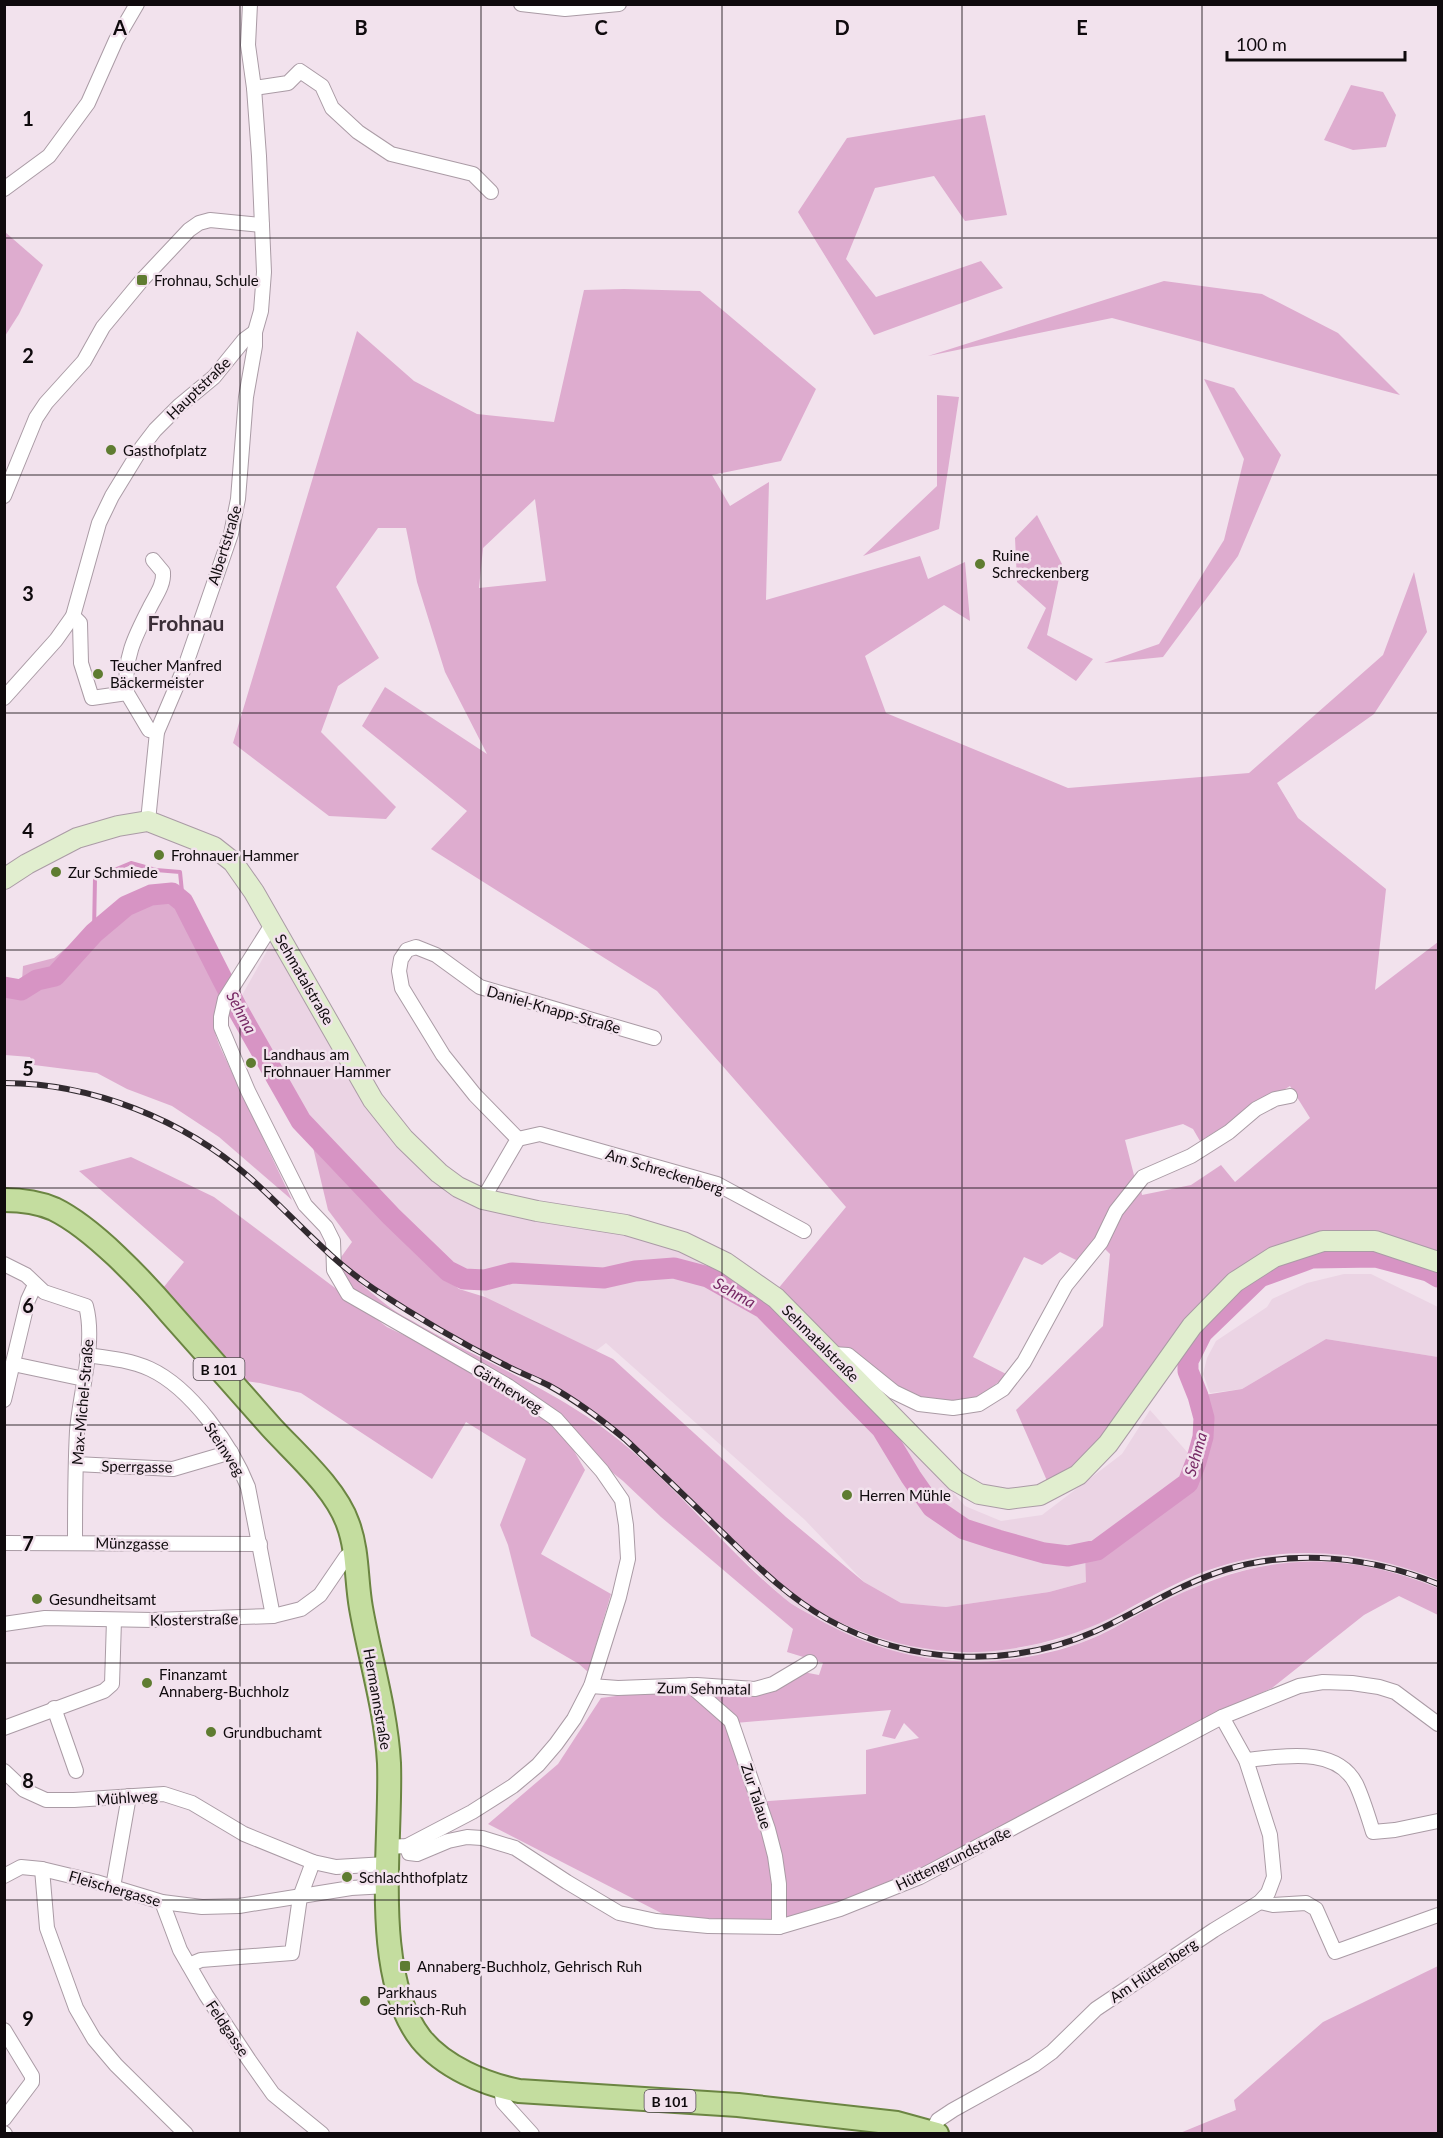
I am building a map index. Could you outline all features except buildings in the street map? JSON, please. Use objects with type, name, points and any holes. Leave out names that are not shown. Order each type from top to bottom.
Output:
[{"type":"main road","points":[[4,879],[34,860],[77,838],[118,826],[148,821]]},
{"type":"main road","name":"Sehmatalstraße","points":[[148,821],[214,847],[233,862],[273,923],[373,1100],[404,1139],[439,1173],[483,1199],[537,1211],[626,1225],[683,1242],[726,1263],[776,1298],[956,1481],[979,1494],[1008,1499],[1040,1495],[1078,1474],[1108,1444],[1192,1326],[1234,1282],[1274,1257],[1323,1240],[1375,1241],[1438,1262]]},
{"type":"main road","name":"B 101","points":[[4,1200],[31,1202],[55,1210],[76,1223],[138,1278],[330,1492],[347,1521],[355,1550]]},
{"type":"main road","name":"Hermannstraße","points":[[355,1550],[360,1606],[387,1741],[391,1861]]},
{"type":"main road","name":"B 101","points":[[391,1861],[389,1936],[398,1988],[414,2027],[433,2052],[449,2063],[501,2087],[519,2091],[738,2105],[897,2123],[933,2133]]},
{"type":"street","points":[[4,189],[49,156],[88,103],[116,40],[137,4]]},
{"type":"street","points":[[250,4],[248,45],[254,88],[264,272],[261,311],[255,332]]},
{"type":"street","points":[[521,4],[566,9],[619,4]]},
{"type":"street","points":[[254,88],[288,83],[300,71],[322,86],[332,108],[358,132],[391,154],[473,174],[491,192]]},
{"type":"street","points":[[4,496],[36,418],[46,403],[84,361],[103,327],[189,230],[199,223],[210,220],[262,225]]},
{"type":"street","name":"Hauptstraße","points":[[4,698],[56,640],[74,616],[99,523],[112,496],[135,459],[178,406],[214,377],[244,340],[255,332]]},
{"type":"street","name":"Albertstraße","points":[[148,821],[157,732],[186,664],[231,534],[238,499],[246,397],[255,346],[255,332]]},
{"type":"street","points":[[153,560],[164,572],[164,581],[127,658],[125,668],[127,693],[149,730],[157,732]]},
{"type":"street","points":[[74,616],[80,623],[81,663],[92,698],[127,693]]},
{"type":"street","name":"Gärtnerweg","points":[[273,923],[225,999],[220,1017],[221,1028],[248,1091],[305,1205],[326,1227],[333,1241],[334,1270],[348,1294],[508,1386],[556,1419],[602,1471],[622,1500],[626,1525],[628,1559],[619,1597],[591,1686],[574,1719],[556,1744],[530,1772],[513,1786],[391,1861]]},
{"type":"street","name":"Daniel-Knapp-Straße","points":[[518,1139],[475,1095],[443,1056],[402,988],[399,971],[401,960],[407,950],[416,947],[436,955],[480,987],[654,1038]]},
{"type":"street","points":[[833,1354],[848,1355],[894,1392],[919,1404],[953,1408],[979,1404],[1003,1389],[1024,1362],[1066,1285],[1101,1242],[1116,1211],[1143,1178],[1191,1156],[1229,1132],[1256,1109],[1275,1099],[1290,1096]]},
{"type":"street","name":"Am Schreckenberg","points":[[518,1139],[540,1134],[717,1184],[804,1230]]},
{"type":"street","points":[[483,1199],[518,1139]]},
{"type":"street","points":[[4,1264],[26,1275],[40,1288],[28,1300],[4,1400]]},
{"type":"street","name":"Max-Michel-Straße","points":[[40,1288],[86,1306],[89,1318],[87,1355],[77,1432],[75,1542]]},
{"type":"street","name":"Steinweg","points":[[87,1355],[124,1359],[150,1369],[169,1380],[213,1427],[231,1452],[248,1487],[273,1616]]},
{"type":"street","points":[[13,1364],[84,1379]]},
{"type":"street","name":"Sperrgasse","points":[[76,1464],[173,1469],[231,1452]]},
{"type":"street","name":"Münzgasse","points":[[4,1543],[260,1544]]},
{"type":"street","name":"Klosterstraße","points":[[4,1624],[45,1618],[114,1620],[273,1616],[301,1609],[321,1595],[346,1557],[355,1550]]},
{"type":"street","points":[[4,1728],[104,1691],[112,1684],[114,1620]]},
{"type":"street","name":"Zum Sehmatal","points":[[591,1686],[618,1688],[690,1685],[755,1689],[773,1684],[810,1662]]},
{"type":"street","name":"Hüttengrundstraße","points":[[391,1861],[409,1853],[417,1854],[448,1841],[467,1837],[482,1838],[514,1848],[619,1912],[656,1921],[708,1926],[779,1927],[840,1909],[920,1877],[1222,1717],[1299,1686],[1323,1682],[1380,1687],[1395,1692],[1438,1724]]},
{"type":"street","name":"Zur Talaue","points":[[690,1685],[731,1721],[768,1829],[779,1884],[779,1927]]},
{"type":"street","points":[[54,1708],[76,1771]]},
{"type":"street","points":[[1222,1717],[1246,1760],[1270,1835],[1274,1877],[1268,1893],[1260,1902],[1273,1905],[1306,1904],[1316,1909],[1335,1952],[1438,1915]]},
{"type":"street","points":[[1246,1760],[1301,1756],[1341,1765],[1355,1782],[1373,1832],[1438,1821]]},
{"type":"street","name":"Mühlweg","points":[[5,1774],[24,1790],[46,1800],[164,1794],[192,1803],[244,1834],[313,1862]]},
{"type":"street","points":[[113,1887],[129,1796]]},
{"type":"street","points":[[189,1965],[201,1960],[292,1953],[300,1897],[313,1862],[336,1867],[391,1861]]},
{"type":"street","points":[[300,1897],[351,1888],[391,1861]]},
{"type":"street","name":"Fleischergasse","points":[[4,1876],[21,1867],[42,1869],[162,1902],[202,1907],[239,1906],[300,1897]]},
{"type":"street","points":[[42,1869],[47,1928],[75,2008],[94,2039],[116,2065],[186,2133]]},
{"type":"street","name":"Feldgasse","points":[[162,1902],[172,1931],[206,1995],[273,2094],[322,2133]]},
{"type":"street","name":"Am Hüttenberg","points":[[933,2133],[938,2121],[953,2110],[1034,2065],[1052,2052],[1095,2009],[1214,1929],[1260,1902]]},
{"type":"street","points":[[4,2030],[32,2076],[32,2082],[4,2119]]},
{"type":"street","points":[[501,2087],[503,2102],[532,2133]]},
{"type":"shaded area","points":[[1351,85],[1383,92],[1396,115],[1386,147],[1353,150],[1324,140]]},
{"type":"shaded area","points":[[985,115],[1007,215],[965,221],[934,176],[875,188],[846,259],[876,297],[981,261],[1003,288],[874,335],[798,212],[847,138]]},
{"type":"shaded area","points":[[5,232],[43,265],[19,314],[5,336]]},
{"type":"shaded area","points":[[1164,281],[1262,294],[1338,333],[1400,395],[1112,318],[928,356]]},
{"type":"shaded area","points":[[584,290],[700,291],[816,389],[781,461],[712,475],[730,506],[769,482],[766,600],[920,556],[928,579],[965,562],[970,621],[944,605],[865,656],[886,713],[1068,788],[1249,773],[1383,655],[1414,572],[1427,632],[1374,714],[1277,783],[1298,818],[1386,889],[1375,990],[1438,942],[1438,1255],[1374,1237],[1234,1274],[1128,1410],[1073,1470],[1048,1483],[1016,1410],[1103,1326],[1110,1254],[1103,1247],[1120,1211],[1141,1190],[1142,1195],[1191,1185],[1221,1165],[1235,1182],[1310,1118],[1290,1086],[1200,1141],[1193,1129],[1183,1124],[1125,1140],[1135,1179],[1093,1241],[1076,1260],[1060,1252],[1042,1265],[1024,1257],[973,1357],[1008,1375],[981,1395],[956,1403],[919,1400],[835,1347],[777,1290],[846,1207],[657,991],[431,849],[467,811],[362,726],[385,687],[487,754],[445,672],[417,582],[406,528],[378,528],[336,587],[379,658],[338,686],[321,732],[396,807],[386,819],[329,816],[233,743],[357,331],[414,381],[477,414],[554,422]],"holes":[[[535,499],[546,581],[479,588],[483,548]]]},
{"type":"shaded area","points":[[1204,379],[1234,388],[1281,455],[1238,556],[1163,657],[1104,663],[1159,644],[1224,540],[1244,459]]},
{"type":"shaded area","points":[[937,395],[959,397],[939,529],[863,556],[937,486]]},
{"type":"shaded area","points":[[1037,515],[1062,564],[1047,635],[1093,659],[1076,681],[1027,648],[1046,608],[1017,582],[1015,538]]},
{"type":"shaded area","points":[[150,889],[155,899],[178,906],[226,994],[214,1015],[215,1033],[292,1200],[219,1137],[172,1106],[127,1089],[97,1073],[34,1065],[30,1057],[5,1055],[4,994],[21,995],[23,966],[54,958],[125,900]]},
{"type":"shaded area","points":[[272,942],[445,1186],[664,1242],[755,1288],[850,1376],[965,1506],[1001,1521],[1042,1515],[1122,1454],[1150,1410],[1196,1462],[1188,1483],[1086,1582],[1049,1592],[946,1607],[901,1603],[864,1582],[805,1520],[606,1343],[580,1363],[526,1352],[485,1297],[472,1272],[452,1267],[415,1234],[311,1121],[241,997]]},
{"type":"shaded area","points":[[311,1121],[361,1193],[410,1237],[438,1272],[459,1289],[485,1297],[613,1359],[786,1517],[864,1582],[901,1603],[946,1607],[1049,1592],[1086,1582],[1085,1551],[1178,1491],[1190,1477],[1201,1449],[1204,1429],[1204,1417],[1198,1396],[1242,1389],[1326,1339],[1438,1357],[1438,1580],[1382,1562],[1353,1556],[1294,1553],[1264,1556],[1206,1571],[1095,1625],[1046,1642],[1012,1649],[954,1652],[929,1649],[879,1638],[855,1629],[832,1619],[785,1588],[654,1463],[590,1412],[542,1383],[417,1319],[386,1299],[339,1260],[352,1242],[328,1210],[311,1139]]},
{"type":"shaded area","points":[[131,1157],[214,1197],[387,1327],[445,1355],[555,1423],[585,1470],[541,1554],[611,1594],[588,1672],[579,1664],[531,1636],[508,1545],[500,1525],[526,1459],[466,1422],[432,1479],[301,1393],[238,1380],[163,1288],[184,1262],[79,1171]]},
{"type":"shaded area","points":[[340,1266],[396,1312],[546,1392],[586,1416],[639,1457],[734,1552],[787,1601],[833,1627],[879,1646],[903,1653],[952,1661],[978,1662],[1027,1657],[1089,1640],[1148,1609],[1226,1576],[1260,1567],[1295,1562],[1329,1562],[1364,1566],[1438,1588],[1438,1615],[1399,1596],[1364,1615],[1272,1688],[1223,1711],[926,1868],[835,1907],[788,1918],[751,1921],[667,1916],[488,1824],[558,1764],[601,1698],[646,1692],[690,1693],[728,1727],[755,1802],[866,1794],[866,1750],[919,1738],[904,1723],[895,1739],[882,1736],[891,1710],[735,1723],[721,1701],[708,1693],[710,1688],[733,1691],[803,1672],[819,1675],[823,1663],[787,1652],[793,1629],[603,1465],[559,1414],[459,1350],[345,1286]]},
{"type":"shaded area","points":[[1344,1274],[1371,1274],[1438,1307],[1438,1357],[1326,1339],[1242,1389],[1210,1393],[1203,1374],[1207,1358],[1216,1341],[1267,1307],[1272,1299],[1307,1283]]},
{"type":"shaded area","points":[[743,1548],[790,1592],[885,1639],[929,1649],[1019,1648],[1057,1640],[1111,1618],[1204,1572],[1247,1559],[1268,1556],[1340,1554],[1383,1561],[1438,1580],[1438,1588],[1402,1574],[1340,1563],[1270,1564],[1207,1581],[1078,1644],[1021,1658],[978,1662],[955,1661],[929,1659],[883,1649],[826,1625],[786,1600],[736,1553]]},
{"type":"shaded area","points":[[1438,1966],[1438,2133],[1180,2133],[1236,2110],[1234,2100],[1323,2022]]},
{"type":"waterway","points":[[94,933],[95,878],[131,863],[156,870],[180,872],[183,902]]},
{"type":"waterway","name":"Sehma","points":[[4,987],[21,990],[37,980],[55,976],[94,933],[126,906],[151,895],[172,893],[183,902],[238,1010],[301,1121],[391,1216],[448,1271],[464,1279],[485,1280],[512,1273],[604,1278],[635,1271],[674,1268],[708,1277],[763,1308],[882,1429],[932,1507],[964,1529],[1044,1553],[1068,1556],[1097,1550],[1188,1483],[1203,1437],[1204,1418],[1188,1371],[1188,1361],[1202,1333],[1260,1277],[1312,1258],[1376,1257],[1428,1271],[1438,1277]]},
{"type":"railway","points":[[4,1083],[37,1085],[103,1098],[166,1122],[196,1138],[249,1177],[325,1250],[374,1289],[470,1347],[559,1391],[598,1418],[626,1440],[786,1591],[827,1619],[892,1646],[925,1653],[960,1656],[995,1656],[1029,1652],[1096,1631],[1177,1589],[1211,1575],[1254,1563],[1281,1559],[1308,1558],[1361,1562],[1387,1567],[1438,1584]]},
{"type":"place","name":"Frohnau, Schule","points":[[142,280]]},
{"type":"place","name":"Gasthofplatz","points":[[111,450]]},
{"type":"place","name":"Ruine Schreckenberg","points":[[980,564]]},
{"type":"place","name":"Teucher Manfred Bäckermeister","points":[[98,674]]},
{"type":"place","name":"Frohnauer Hammer","points":[[159,855]]},
{"type":"place","name":"Zur Schmiede","points":[[56,872]]},
{"type":"place","name":"Landhaus am Frohnauer Hammer","points":[[251,1063]]},
{"type":"place","name":"Herren Mühle","points":[[847,1495]]},
{"type":"place","name":"Gesundheitsamt","points":[[37,1599]]},
{"type":"place","name":"Finanzamt Annaberg-Buchholz","points":[[147,1683]]},
{"type":"place","name":"Grundbuchamt","points":[[211,1732]]},
{"type":"place","name":"Schlachthofplatz","points":[[347,1877]]},
{"type":"place","name":"Annaberg-Buchholz, Gehrisch Ruh","points":[[405,1966]]},
{"type":"place","name":"Parkhaus Gehrisch-Ruh","points":[[365,2001]]},
{"type":"district","name":"Frohnau","points":[[186,622]]}]
